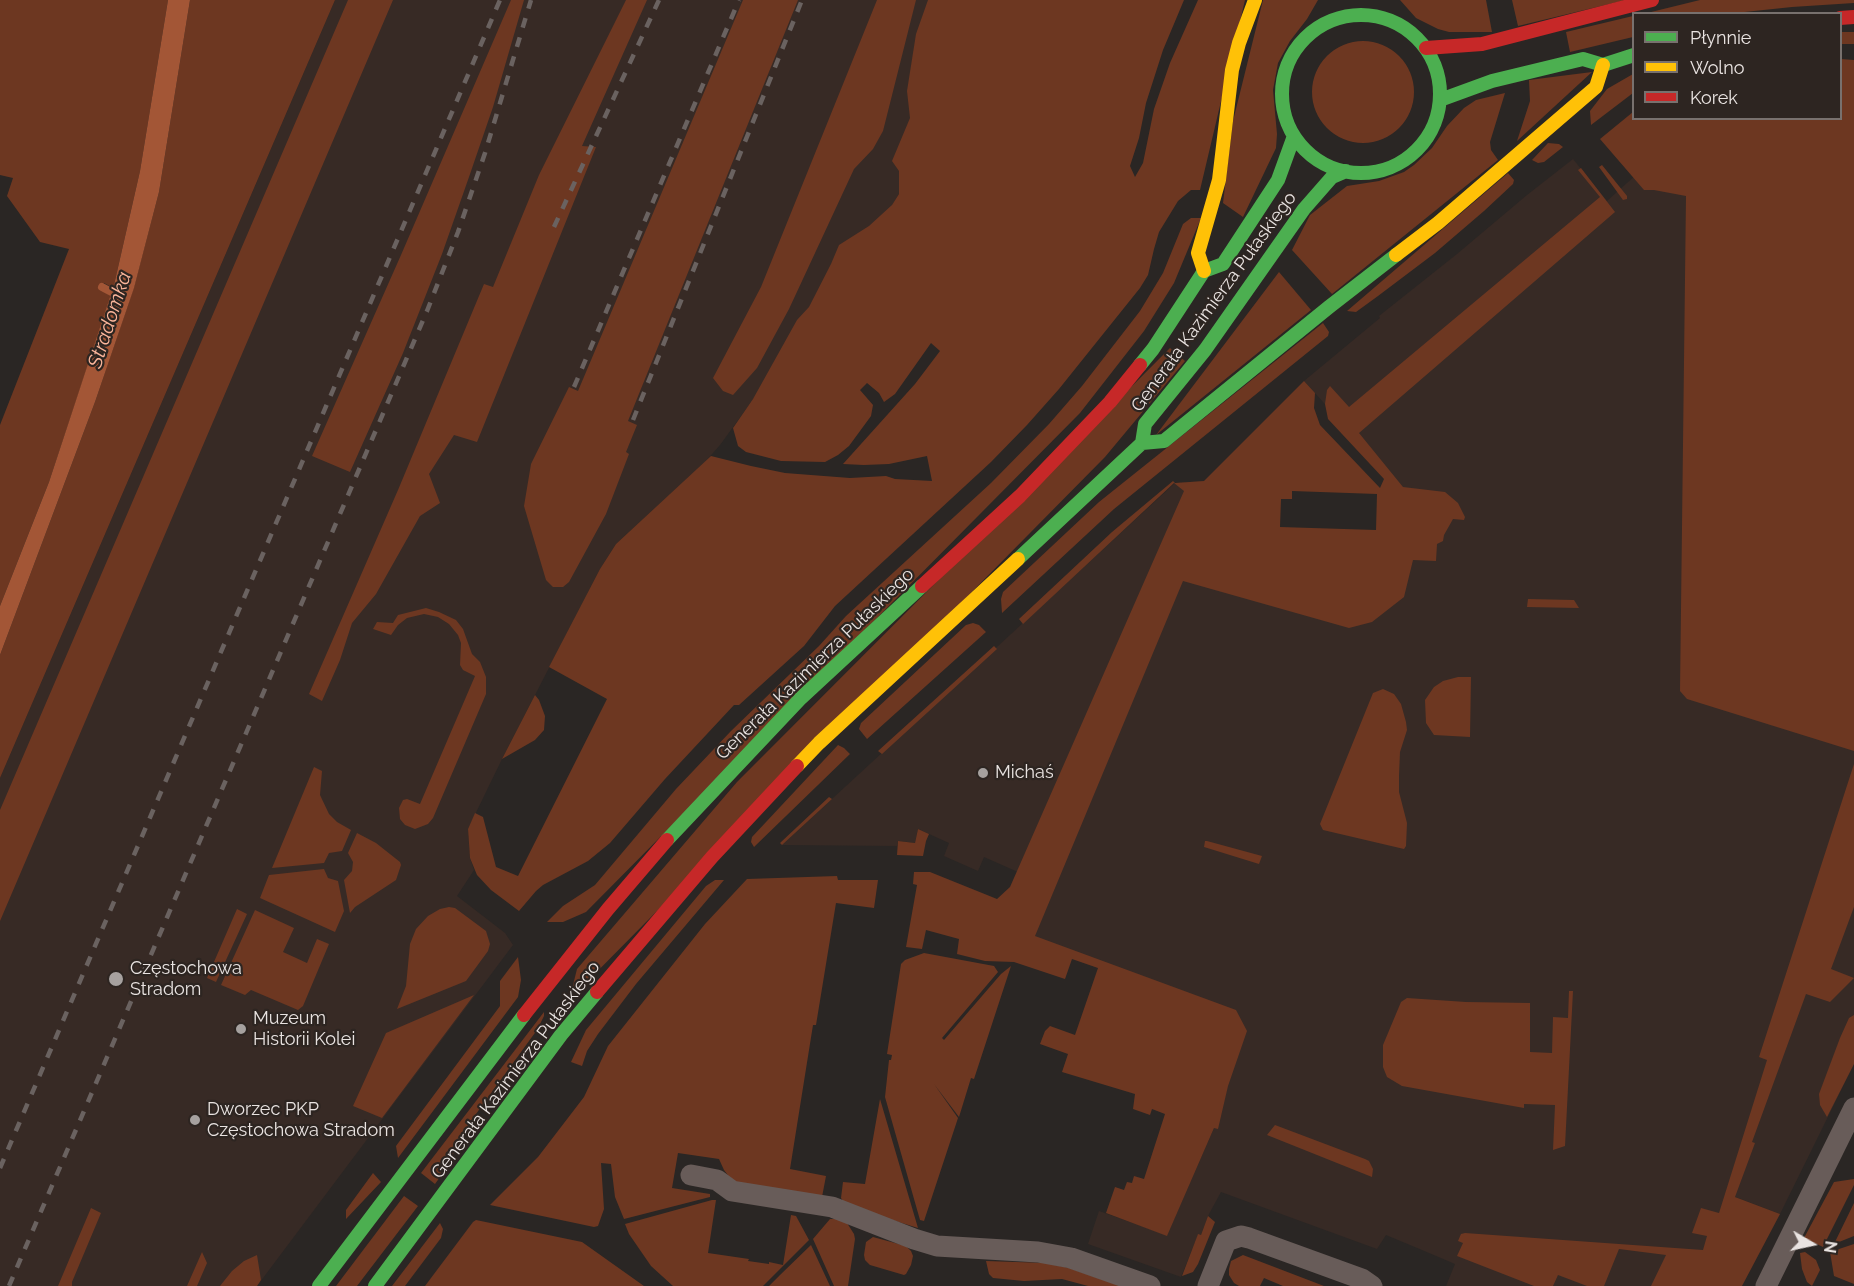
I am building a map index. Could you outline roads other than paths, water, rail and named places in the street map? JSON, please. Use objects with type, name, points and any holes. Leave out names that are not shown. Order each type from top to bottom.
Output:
[{"type":"main road","points":[[1203,271],[1198,253],[1219,180],[1232,70],[1255,0]]},
{"type":"main road","points":[[1375,0],[1379,17]]},
{"type":"main road","points":[[1426,48],[1482,44],[1652,0]]},
{"type":"main road","points":[[1333,14],[1379,17],[1406,29],[1426,48],[1437,73],[1440,100],[1438,113],[1430,132],[1419,149],[1409,158],[1385,170],[1371,172],[1333,168],[1316,159],[1302,147],[1288,125],[1282,99],[1286,72],[1294,53],[1307,37],[1333,14]]},
{"type":"main road","points":[[1440,100],[1492,81],[1583,59],[1604,65],[1632,56]]},
{"type":"main road","points":[[1142,443],[1164,441],[1438,222],[1596,87],[1604,65]]},
{"type":"main road","name":"Generała Kazimierza Pułaskiego","points":[[319,1286],[527,1011],[608,909],[668,839],[801,698],[1047,469],[1110,402],[1153,349],[1203,271],[1223,264],[1278,180],[1294,136]]},
{"type":"main road","name":"Generała Kazimierza Pułaskiego","points":[[375,1286],[561,1035],[732,834],[819,743],[1142,443],[1145,424],[1205,350],[1304,209],[1332,177],[1346,171]]},
{"type":"street","points":[[1770,1285],[1854,1108]]},
{"type":"street","points":[[691,1175],[717,1180],[732,1191],[832,1207],[938,1246],[1038,1252],[1071,1258],[1150,1286]]},
{"type":"street","points":[[1208,1286],[1226,1241],[1241,1236],[1362,1279],[1372,1286]]},
{"type":"water","name":"Stradomka","points":[[168,0],[190,0],[159,192],[134,288],[95,402],[0,655],[0,606],[49,482],[114,285],[140,171]]},
{"type":"waterway","name":"Stradomka","points":[[102,287],[119,296]]},
{"type":"railway","points":[[0,1168],[500,0]]},
{"type":"railway","points":[[9,1286],[427,311],[458,232],[485,153],[531,0]]},
{"type":"railway","points":[[554,227],[659,0]]},
{"type":"railway","points":[[574,387],[739,0]]},
{"type":"railway","points":[[633,420],[802,0]]},
{"type":"place","name":"Michaś","points":[[983,773]]},
{"type":"place","name":"Częstochowa Stradom","points":[[116,979]]},
{"type":"place","name":"Muzeum Historii Kolei","points":[[241,1029]]},
{"type":"place","name":"Dworzec PKP Częstochowa Stradom","points":[[195,1120]]}]
